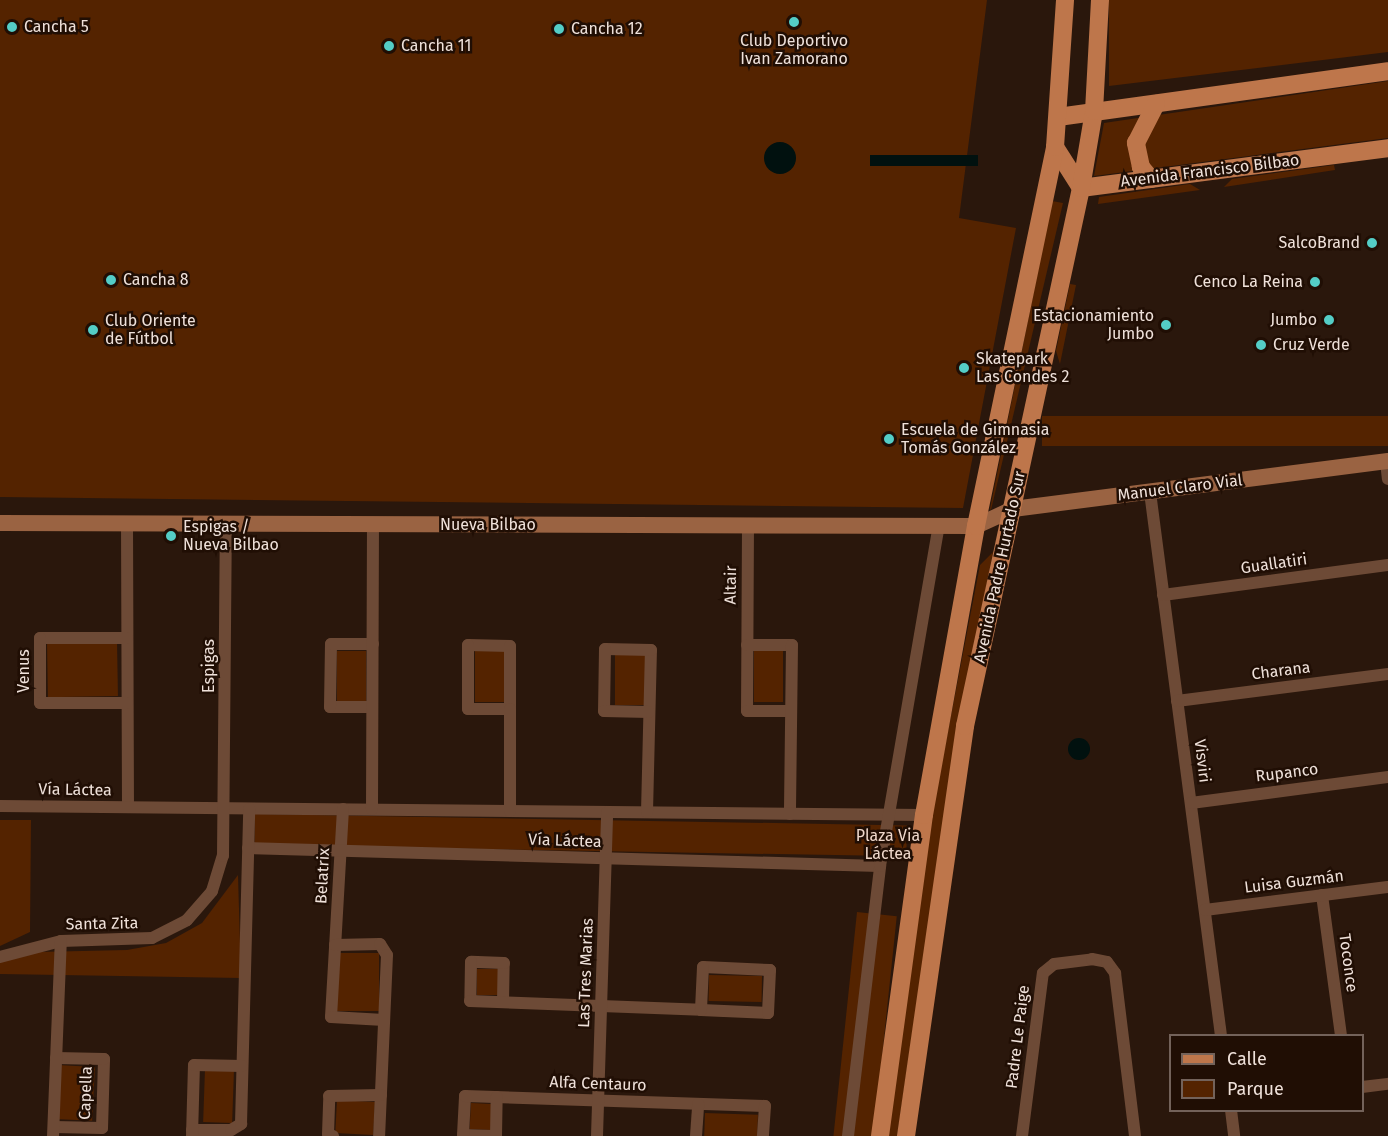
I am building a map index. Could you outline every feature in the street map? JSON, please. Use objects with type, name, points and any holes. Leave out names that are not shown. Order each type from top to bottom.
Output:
[{"type":"main road","name":"Avenida Padre Hurtado Sur","points":[[880,1136],[924,815],[976,526],[1055,147],[1065,0]]},
{"type":"main road","name":"Avenida Padre Hurtado Sur","points":[[906,1136],[959,760],[1081,188],[1094,111],[1100,0]]},
{"type":"main road","points":[[1058,117],[1388,71]]},
{"type":"main road","points":[[1151,179],[1141,168],[1136,144],[1156,104]]},
{"type":"main road","points":[[1055,147],[1081,188]]},
{"type":"main road","name":"Avenida Francisco Bilbao","points":[[1081,188],[1388,148]]},
{"type":"street","name":"Manuel Claro Vial","points":[[976,526],[1012,510],[1387,461]]},
{"type":"street","points":[[1387,461],[1388,479]]},
{"type":"street","name":"Visviri","points":[[1150,492],[1221,1034]]},
{"type":"street","name":"Nueva Bilbao","points":[[0,523],[976,526]]},
{"type":"street","points":[[127,523],[128,807]]},
{"type":"street","name":"Espigas","points":[[225,808],[226,524]]},
{"type":"street","points":[[372,810],[373,524]]},
{"type":"street","name":"Altair","points":[[748,525],[747,711],[791,711]]},
{"type":"street","points":[[848,1136],[880,867],[939,526]]},
{"type":"street","name":"Guallatiri","points":[[1164,595],[1388,565]]},
{"type":"street","name":"Venus","points":[[127,638],[40,638],[40,703],[127,703]]},
{"type":"street","points":[[372,707],[330,707],[330,665],[331,644],[373,644]]},
{"type":"street","points":[[510,709],[468,709],[468,645],[510,645],[510,709],[510,811]]},
{"type":"street","points":[[747,645],[792,645],[790,814]]},
{"type":"street","points":[[647,812],[651,650],[605,649],[604,711],[649,712]]},
{"type":"street","name":"Charana","points":[[1177,701],[1388,674]]},
{"type":"street","name":"Rupanco","points":[[1191,803],[1388,777]]},
{"type":"street","name":"Vía Láctea","points":[[0,806],[924,815]]},
{"type":"street","name":"Santa Zita","points":[[0,957],[61,941],[140,940],[187,920],[217,879],[225,808]]},
{"type":"street","points":[[242,1066],[194,1065],[192,1133],[231,1130],[241,1124],[249,809]]},
{"type":"street","name":"Belatrix","points":[[343,809],[331,1017],[384,1020]]},
{"type":"street","name":"Las Tres Marias","points":[[597,1136],[607,812]]},
{"type":"street","name":"Vía Láctea","points":[[248,848],[880,867]]},
{"type":"street","name":"Luisa Guzmán","points":[[1205,910],[1388,886]]},
{"type":"street","name":"Toconce","points":[[1322,895],[1341,1034]]},
{"type":"street","name":"Capella","points":[[56,1058],[104,1059],[102,1128],[54,1131],[56,1058],[61,941]]},
{"type":"street","points":[[335,945],[380,944],[387,955],[379,1136]]},
{"type":"street","name":"Padre Le Paige","points":[[1022,1136],[1043,974],[1054,964],[1092,959],[1107,962],[1115,974],[1135,1136]]},
{"type":"street","points":[[503,1002],[768,1013],[770,970],[703,967],[701,1010]]},
{"type":"street","points":[[1364,1087],[1388,1084]]},
{"type":"street","points":[[333,1136],[328,1134],[329,1096],[381,1095]]},
{"type":"street","name":"Alfa Centauro","points":[[497,1097],[494,1136],[463,1135],[465,1096],[598,1100],[765,1106],[764,1136]]},
{"type":"street","points":[[696,1136],[698,1104]]},
{"type":"street","points":[[1231,1112],[1234,1136]]},
{"type":"green space","points":[[0,0],[987,0],[959,218],[1016,228],[963,508],[0,497]]},
{"type":"green space","points":[[1109,0],[1388,0],[1388,52],[1109,86]]},
{"type":"green space","points":[[1388,81],[1388,138],[1094,176],[1104,123]]},
{"type":"green space","points":[[1334,165],[1335,170],[1224,187],[1232,179]]},
{"type":"green space","points":[[1190,184],[1200,190],[1098,204],[1099,197]]},
{"type":"green space","points":[[1052,201],[1063,203],[991,510],[990,509]]},
{"type":"green space","points":[[1070,284],[1076,285],[1060,364],[1056,351]]},
{"type":"green space","points":[[1042,416],[1388,416],[1388,446],[1042,446]]},
{"type":"green space","points":[[993,552],[955,745],[897,1136],[887,1136],[929,830],[980,565]]},
{"type":"green space","points":[[117,641],[118,696],[48,697],[47,642]]},
{"type":"green space","points":[[337,651],[366,651],[366,701],[337,701]]},
{"type":"green space","points":[[475,651],[504,651],[504,702],[475,702]]},
{"type":"green space","points":[[754,651],[783,651],[783,702],[754,702]]},
{"type":"green space","points":[[615,654],[645,654],[645,705],[615,705]]},
{"type":"green space","name":"Plaza Via Láctea","points":[[255,814],[907,825],[906,856],[254,845]]},
{"type":"green space","points":[[0,820],[31,820],[30,932],[0,946]]},
{"type":"green space","points":[[238,875],[241,978],[0,974],[0,962],[37,952],[127,950],[166,943],[202,923]]},
{"type":"green space","points":[[857,912],[897,916],[874,1136],[833,1136]]},
{"type":"green space","points":[[337,953],[379,953],[379,1011],[337,1011]]},
{"type":"green space","points":[[477,969],[498,969],[498,995],[477,995]]},
{"type":"green space","points":[[709,975],[762,976],[762,1002],[709,1001]]},
{"type":"green space","points":[[58,1065],[95,1067],[92,1121],[55,1119]]},
{"type":"green space","points":[[205,1069],[234,1070],[232,1123],[203,1122]]},
{"type":"green space","points":[[337,1100],[375,1102],[373,1135],[335,1133]]},
{"type":"green space","points":[[471,1103],[492,1104],[491,1130],[470,1129]]},
{"type":"green space","points":[[705,1113],[758,1115],[757,1136],[704,1136]]},
{"type":"shaded area","points":[[780,142],[792,146],[796,158],[792,170],[780,174],[768,170],[764,158],[768,146]]},
{"type":"shaded area","points":[[870,155],[978,155],[978,166],[870,166]]},
{"type":"shaded area","points":[[1079,738],[1087,741],[1090,749],[1087,757],[1079,760],[1071,757],[1068,749],[1071,741]]},
{"type":"place","name":"Club Deportivo Ivan Zamorano","points":[[794,22]]},
{"type":"place","name":"Cancha 5","points":[[12,27]]},
{"type":"place","name":"Cancha 12","points":[[559,29]]},
{"type":"place","name":"Cancha 11","points":[[389,46]]},
{"type":"place","name":"SalcoBrand","points":[[1372,243]]},
{"type":"place","name":"Cancha 8","points":[[111,280]]},
{"type":"place","name":"Cenco La Reina","points":[[1315,282]]},
{"type":"place","name":"Jumbo","points":[[1329,320]]},
{"type":"place","name":"Estacionamiento Jumbo","points":[[1166,325]]},
{"type":"place","name":"Club Oriente de Fútbol","points":[[93,330]]},
{"type":"place","name":"Cruz Verde","points":[[1261,345]]},
{"type":"place","name":"Skatepark Las Condes 2","points":[[964,368]]},
{"type":"place","name":"Escuela de Gimnasia Tomás González","points":[[889,439]]},
{"type":"place","name":"Espigas / Nueva Bilbao","points":[[171,536]]}]
